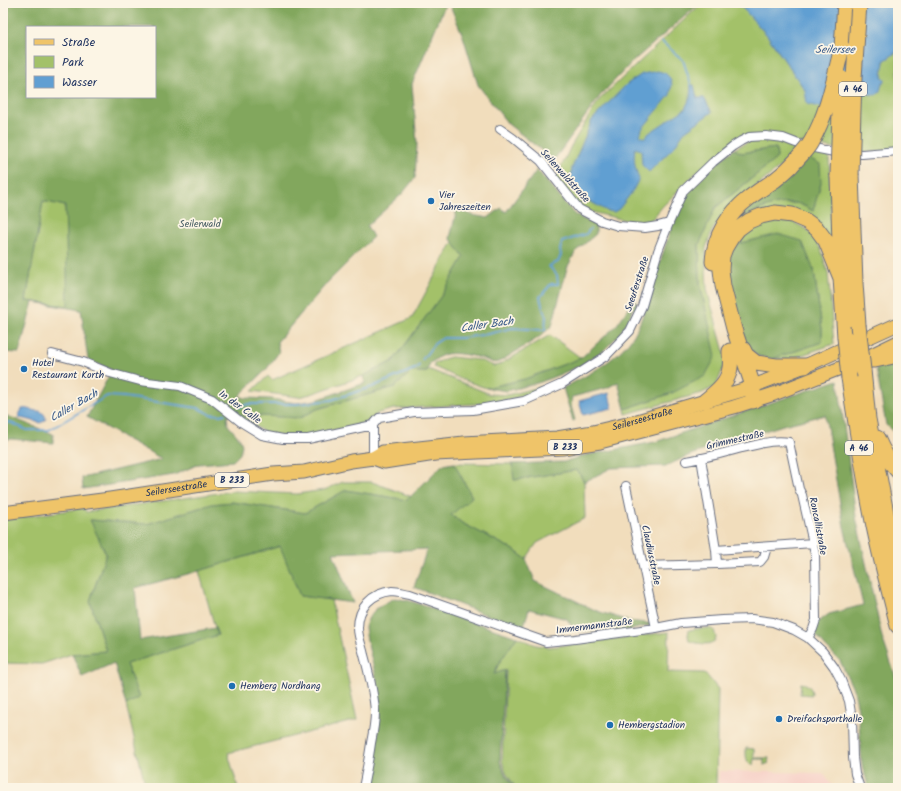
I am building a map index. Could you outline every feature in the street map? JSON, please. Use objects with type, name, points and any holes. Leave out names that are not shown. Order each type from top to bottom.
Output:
[{"type":"highway","name":"A 46","points":[[845,3],[842,47],[844,176],[840,278],[845,337],[858,442],[872,517],[898,626]]},
{"type":"highway","name":"A 46","points":[[859,3],[854,78],[844,176],[868,419],[898,576]]},
{"type":"highway","points":[[750,392],[734,346],[719,312],[714,288],[714,253],[718,236],[726,221],[737,208],[791,166],[811,142],[822,120],[842,47]]},
{"type":"highway","points":[[705,401],[722,385],[728,376],[730,368],[734,346],[734,329],[723,286],[721,270],[722,256],[738,228],[761,216],[775,213],[792,215],[806,221],[817,229],[826,241],[840,278]]},
{"type":"highway","points":[[734,346],[756,363],[776,366],[805,366]]},
{"type":"highway","points":[[862,365],[875,360],[898,355]]},
{"type":"highway","points":[[868,419],[881,448],[890,462],[898,470]]},
{"type":"main road","name":"Seilerseestraße","points":[[3,513],[110,499],[273,474],[304,472],[351,461],[373,458],[383,452],[464,442],[557,438],[593,432],[627,424],[705,401],[750,392],[898,324]]},
{"type":"main road","name":"Seilerseestraße","points":[[373,458],[384,462],[434,454],[570,447],[600,442],[734,407],[750,392],[774,394],[862,365],[898,342]]},
{"type":"street","name":"Seilerwaldstraße","points":[[500,129],[540,161],[578,209],[602,221],[618,226],[647,228],[668,223]]},
{"type":"street","name":"Seeuferstraße","points":[[373,425],[379,418],[414,412],[473,410],[524,400],[562,384],[606,356],[630,331],[642,306],[658,251],[668,223],[683,191],[713,162],[733,146],[749,137],[766,136],[783,138],[802,145],[834,152],[862,154],[898,151]]},
{"type":"street","name":"In der Calle","points":[[52,354],[83,362],[110,373],[140,381],[180,386],[212,399],[241,422],[262,435],[283,439],[308,438],[373,425]]},
{"type":"street","points":[[373,425],[373,458]]},
{"type":"street","name":"Grimmestraße","points":[[686,461],[766,442],[789,442]]},
{"type":"street","name":"Roncallistraße","points":[[789,442],[815,555],[816,620],[808,638]]},
{"type":"street","points":[[701,458],[716,550],[716,564]]},
{"type":"street","name":"Claudiusstraße","points":[[626,486],[656,628]]},
{"type":"street","points":[[716,550],[813,543]]},
{"type":"street","points":[[643,566],[760,562],[767,547]]},
{"type":"street","name":"Immermannstraße","points":[[363,788],[375,713],[374,698],[358,627],[363,608],[369,600],[378,594],[393,591],[410,594],[546,642],[656,628],[681,623],[722,620],[752,619],[773,622],[794,630],[808,638],[823,652],[834,667],[846,690],[852,719],[855,774],[860,788]]},
{"type":"shaded area","points":[[719,771],[823,773],[834,788],[718,788]]},
{"type":"green space","name":"Seilerwald","points":[[3,3],[446,3],[412,84],[417,143],[415,178],[402,194],[367,226],[373,237],[327,283],[277,342],[279,352],[266,370],[239,396],[296,403],[316,400],[365,383],[363,376],[393,361],[442,295],[464,257],[450,238],[457,209],[472,215],[488,218],[501,208],[506,212],[537,170],[575,215],[596,225],[596,234],[576,251],[567,268],[552,326],[538,338],[499,362],[497,363],[464,354],[443,355],[430,363],[427,372],[411,372],[395,387],[317,409],[300,418],[243,415],[241,417],[235,412],[227,417],[228,425],[240,439],[242,445],[240,454],[233,461],[199,464],[174,475],[83,489],[82,478],[162,459],[87,417],[112,370],[88,360],[81,310],[33,302],[19,353],[3,352]],"holes":[[[43,201],[65,206],[68,306],[26,301]]]},
{"type":"green space","points":[[449,3],[700,3],[631,63],[600,96],[554,160],[508,124],[478,85],[463,36]]},
{"type":"green space","points":[[702,3],[738,3],[767,35],[805,90],[808,104],[856,92],[867,94],[882,77],[884,61],[898,51],[898,150],[863,153],[749,135],[699,170],[648,222],[633,222],[579,209],[555,180],[571,146],[599,100]]},
{"type":"green space","points":[[764,139],[780,141],[798,147],[779,168],[725,212],[712,231],[706,248],[707,289],[726,361],[716,386],[702,393],[626,414],[625,409],[672,393],[707,315],[700,284],[699,245],[715,208],[777,158],[776,148],[742,153],[734,149],[750,141]]},
{"type":"green space","points":[[776,148],[777,158],[715,208],[699,245],[700,284],[716,356],[705,376],[672,393],[625,409],[618,382],[607,388],[572,397],[571,406],[575,420],[573,421],[563,388],[602,366],[620,352],[627,344],[634,335],[644,312],[633,308],[629,319],[619,335],[604,350],[580,366],[541,382],[507,391],[486,388],[525,379],[581,358],[616,326],[635,299],[637,306],[645,310],[671,228],[688,193],[712,167],[734,149],[742,153]]},
{"type":"green space","points":[[811,149],[829,153],[832,251],[829,239],[780,211],[718,247],[729,222],[774,204],[798,203],[813,211],[807,157]]},
{"type":"green space","points":[[807,157],[820,164],[821,183],[813,211],[796,203],[788,203],[773,205],[758,210],[737,220],[745,205]]},
{"type":"green space","points":[[43,201],[65,206],[69,306],[26,301]]},
{"type":"green space","points":[[775,220],[791,221],[808,230],[821,249],[828,273],[834,344],[790,359],[772,359],[822,342],[822,329],[814,272],[802,241],[728,255],[733,241],[758,222]]},
{"type":"green space","points":[[778,234],[802,241],[814,271],[822,329],[822,342],[772,359],[757,356],[743,342],[725,272],[728,255],[737,244]]},
{"type":"green space","points":[[453,242],[464,257],[442,295],[393,361],[363,376],[298,397],[252,391],[268,376],[272,380],[412,318]]},
{"type":"green space","points":[[550,335],[581,358],[525,379],[486,388],[434,367],[434,364],[451,357],[479,360],[494,366],[499,365]]},
{"type":"green space","points":[[898,362],[898,437],[886,425],[876,368]]},
{"type":"green space","points":[[428,369],[490,394],[507,395],[544,386],[546,388],[512,399],[489,403],[394,409],[378,413],[368,422],[309,436],[283,436],[264,432],[241,417],[243,415],[300,418],[317,409],[395,387],[411,372],[427,372]]},
{"type":"green space","points":[[838,380],[856,517],[882,637],[898,684],[898,788],[869,788],[862,765],[858,709],[854,691],[840,661],[810,628],[829,614],[863,605],[844,527],[825,415],[783,425],[690,455],[666,466],[611,468],[584,482],[577,470],[514,480],[512,464],[564,462],[582,456],[655,442]]},
{"type":"green space","points":[[5,415],[53,434],[53,443],[11,439],[3,441],[3,416]]},
{"type":"green space","points":[[454,463],[512,464],[515,480],[577,470],[584,482],[585,518],[537,543],[526,559],[514,550],[462,523],[450,514],[472,497]]},
{"type":"green space","points":[[454,463],[472,497],[451,515],[462,523],[514,550],[526,559],[535,581],[597,611],[629,621],[655,624],[630,630],[575,631],[567,619],[529,609],[523,629],[414,587],[427,549],[333,553],[353,603],[300,596],[280,546],[199,571],[135,588],[140,640],[215,628],[218,635],[126,664],[139,698],[126,705],[114,663],[82,677],[72,654],[106,651],[90,601],[106,554],[90,520],[147,524],[212,504],[232,502],[305,513],[346,490],[407,500],[442,465]]},
{"type":"green space","points":[[343,482],[372,482],[410,496],[407,500],[346,490],[305,513],[232,502],[212,504],[147,524],[91,520],[106,554],[90,601],[106,651],[72,654],[42,664],[3,663],[3,520],[84,508],[86,512],[233,491],[297,494],[324,490]]},
{"type":"green space","points":[[281,546],[300,596],[331,600],[357,720],[228,753],[238,788],[146,788],[126,705],[139,698],[126,664],[218,635],[199,571]]},
{"type":"green space","points":[[395,598],[410,601],[517,637],[499,663],[494,674],[505,670],[500,761],[505,774],[515,788],[369,788],[378,738],[380,714],[377,680],[367,642],[365,627],[372,612]]},
{"type":"green space","points":[[709,628],[714,630],[716,636],[712,643],[705,644],[689,641],[689,630]]},
{"type":"green space","name":"Hembergstadion","points":[[669,632],[668,672],[705,673],[718,689],[716,788],[516,788],[506,773],[502,761],[506,671],[505,670],[494,675],[499,663],[517,637],[536,645],[550,647]]},
{"type":"green space","points":[[801,683],[809,686],[812,695],[800,694]]},
{"type":"green space","points":[[746,748],[754,749],[754,758],[769,758],[769,763],[764,765],[764,759],[754,759],[753,765],[750,764],[746,758]]},
{"type":"water","name":"Seilersee","points":[[738,3],[898,3],[898,51],[884,61],[882,77],[885,81],[882,83],[880,91],[876,95],[856,92],[835,111],[807,104],[805,90],[767,35]]},
{"type":"water","points":[[658,71],[665,73],[670,78],[672,84],[670,95],[642,129],[640,136],[645,138],[649,133],[685,109],[690,98],[691,85],[694,85],[697,98],[704,98],[712,112],[684,132],[674,147],[649,172],[642,165],[641,150],[635,148],[634,157],[639,179],[632,192],[619,209],[614,212],[607,211],[586,199],[575,187],[571,177],[572,168],[592,120],[627,84],[642,74]]},
{"type":"water","points":[[609,393],[612,408],[583,415],[579,401]]},
{"type":"water","points":[[22,409],[40,411],[46,418],[45,421],[40,423],[20,418],[19,415]]},
{"type":"waterway","name":"Caller Bach","points":[[662,42],[683,60],[691,85]]},
{"type":"waterway","name":"Caller Bach","points":[[422,360],[434,344],[443,338],[462,338],[512,328],[545,330],[546,316],[540,297],[551,284],[558,284],[557,275],[549,266],[558,262],[561,255],[560,250],[562,242],[586,234],[590,229]]},
{"type":"waterway","name":"Caller Bach","points":[[239,407],[248,404],[297,404],[331,400],[372,387],[417,368],[419,365]]},
{"type":"waterway","name":"Caller Bach","points":[[3,424],[9,422],[27,430],[49,430],[107,396],[124,397],[198,408],[210,414],[225,414]]},
{"type":"place","name":"Vier Jahreszeiten","points":[[431,201]]},
{"type":"place","name":"Hotel Restaurant Korth","points":[[24,369]]},
{"type":"place","name":"Hemberg Nordhang","points":[[232,686]]},
{"type":"place","name":"Dreifachsporthalle","points":[[779,719]]},
{"type":"place","name":"Hembergstadion","points":[[610,725]]}]
